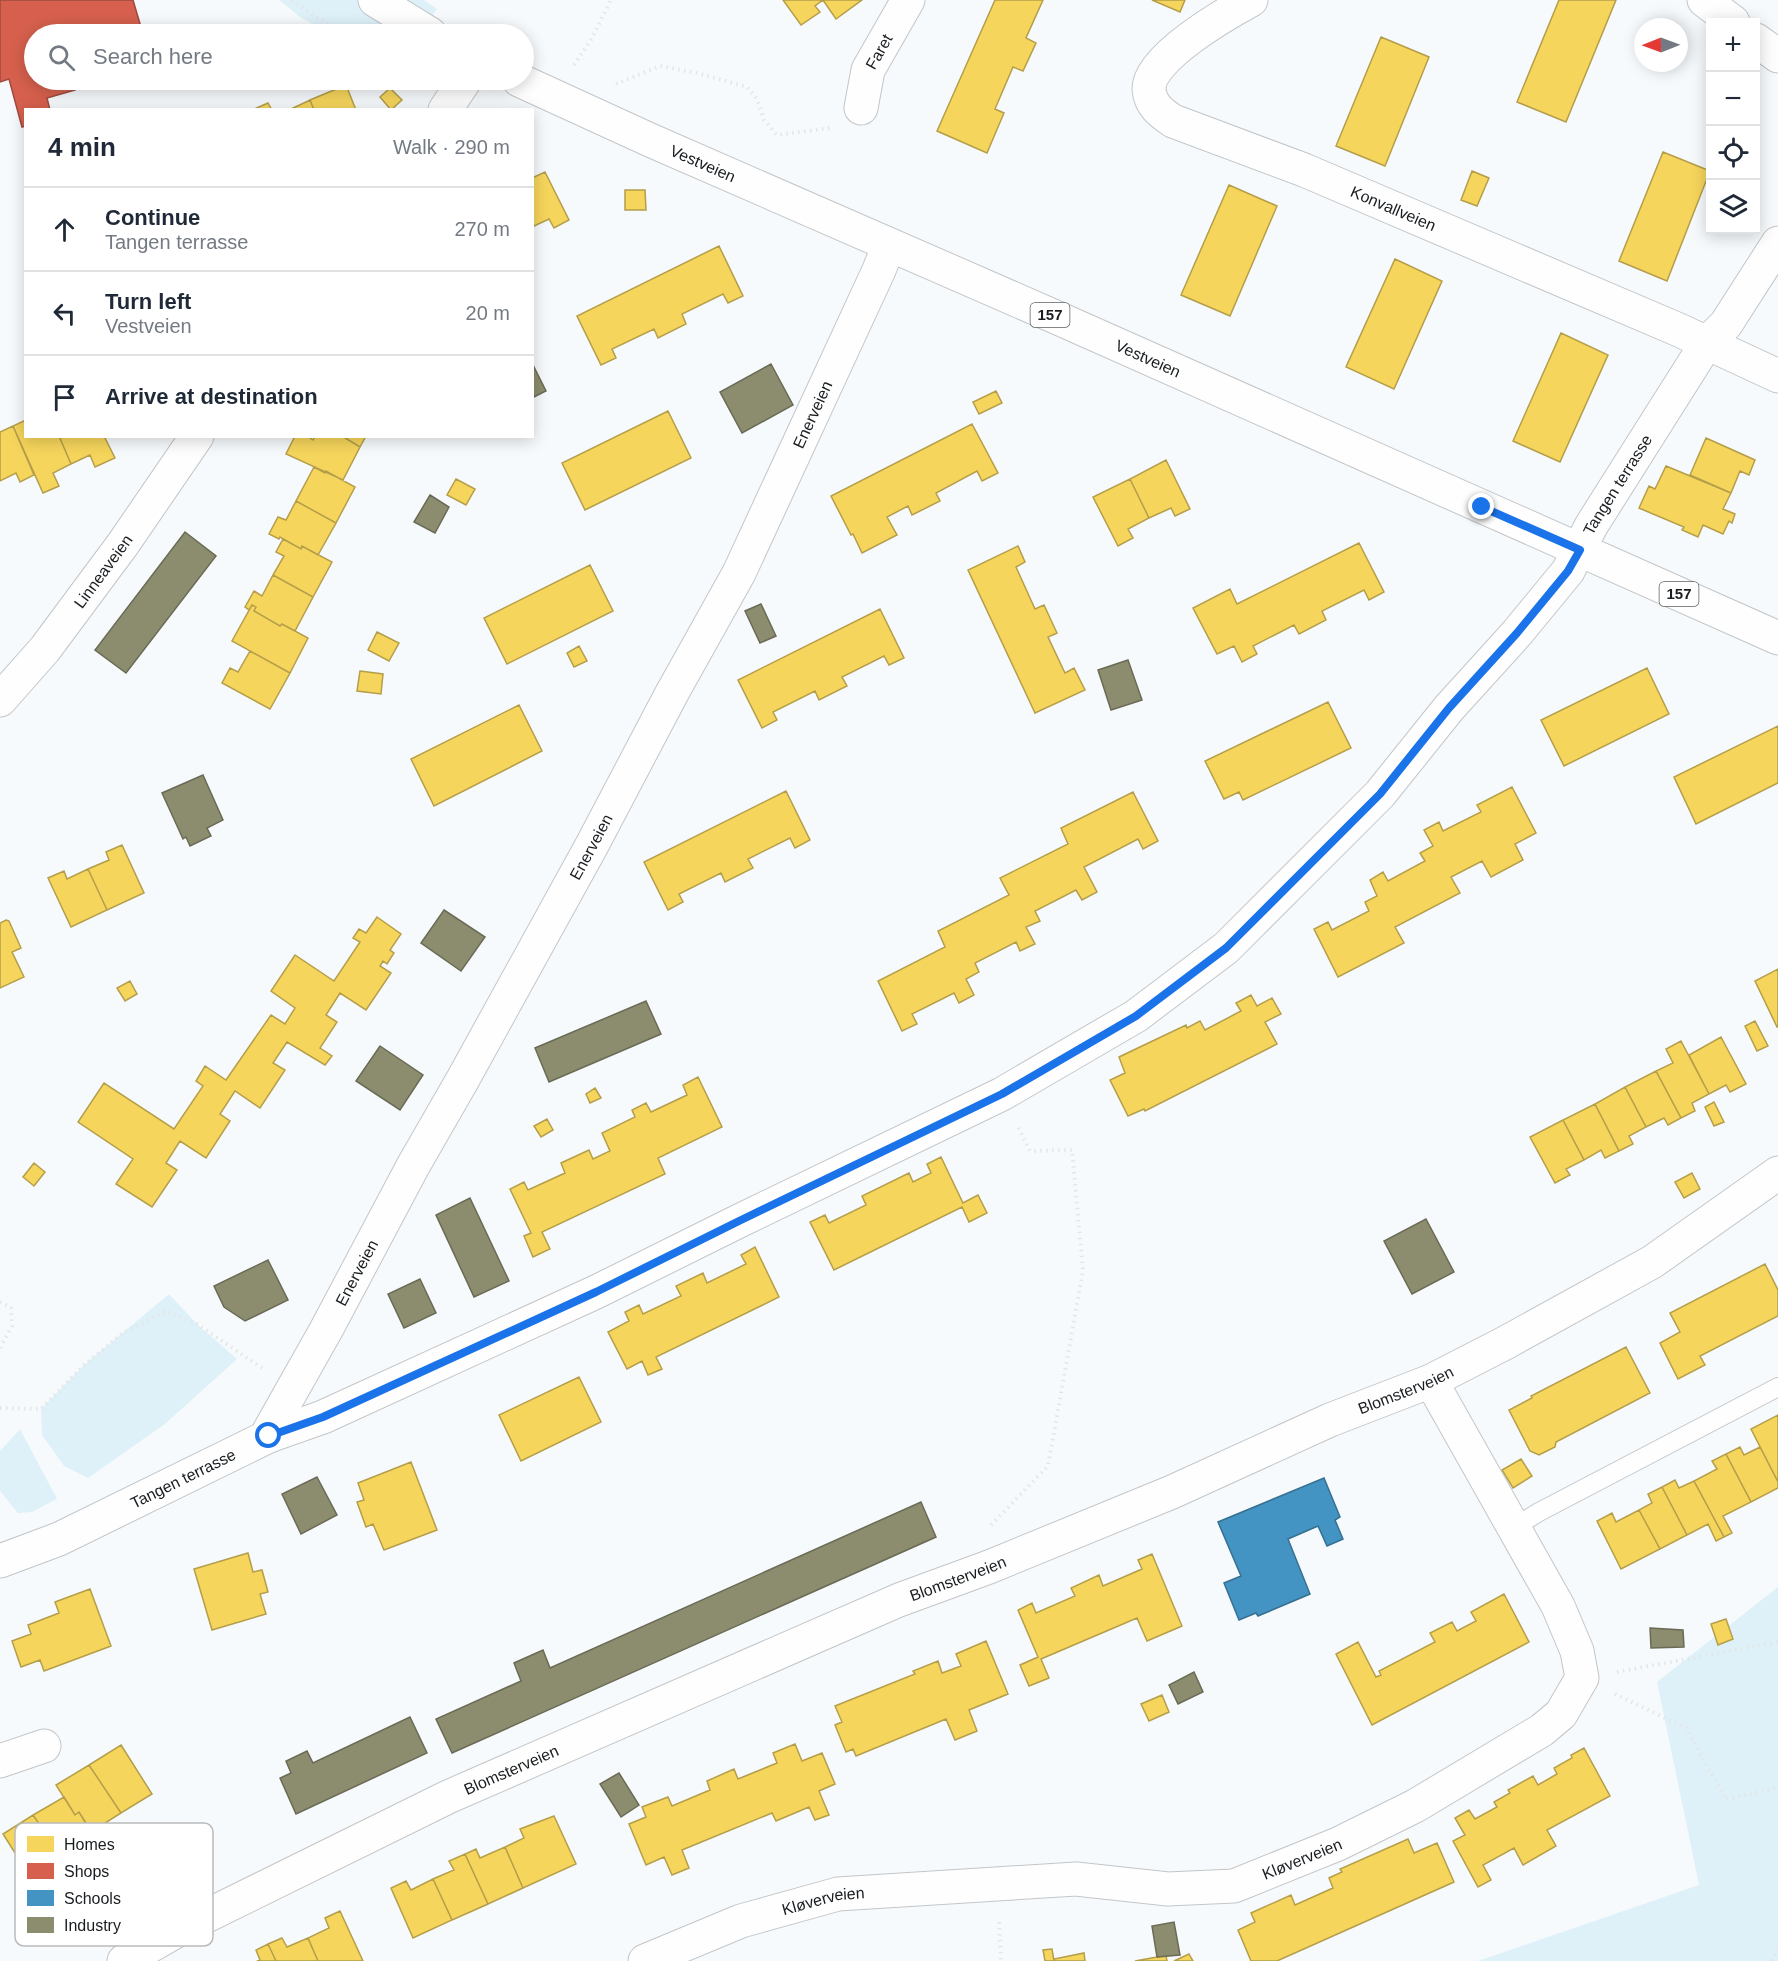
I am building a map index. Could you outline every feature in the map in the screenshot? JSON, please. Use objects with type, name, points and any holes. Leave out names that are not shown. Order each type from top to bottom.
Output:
[{"type":"street","points":[[375,0],[414,24]]},
{"type":"street","name":"Faret","points":[[861,108],[868,70],[908,0]]},
{"type":"street","name":"Konvallveien","points":[[1251,0],[1214,20],[1170,55],[1157,69],[1149,87],[1152,102],[1159,111],[1173,121],[1304,170],[1679,330],[1778,376]]},
{"type":"street","points":[[1704,0],[1728,18]]},
{"type":"street","points":[[1760,43],[1778,56]]},
{"type":"street","name":"Vestveien","points":[[534,87],[1778,638]]},
{"type":"street","points":[[446,108],[458,90]]},
{"type":"street","name":"Tangen terrasse","points":[[0,1561],[59,1539],[269,1436],[323,1417],[596,1292],[1002,1094],[1136,1016],[1226,948],[1380,794],[1449,708],[1524,624],[1568,571],[1591,526],[1706,344],[1726,324],[1778,243]]},
{"type":"street","name":"Enerveien","points":[[269,1436],[269,1431],[739,573],[889,245]]},
{"type":"street","name":"Linneaveien","points":[[0,700],[45,649],[123,544],[196,438]]},
{"type":"street","name":"Blomsterveien","points":[[213,1913],[448,1797],[899,1600],[1172,1492],[1330,1420],[1431,1381],[1652,1262],[1778,1173]]},
{"type":"street","points":[[1431,1381],[1558,1606],[1577,1651],[1582,1678]]},
{"type":"street","name":"Kløverveien","points":[[645,1961],[741,1921],[838,1894],[1076,1879],[1168,1889],[1233,1886],[1338,1844],[1415,1806],[1542,1730],[1561,1714],[1582,1678]]},
{"type":"street","points":[[0,1761],[44,1746]]},
{"type":"street","name":"Blomsterveien","points":[[124,1961],[150,1946]]},
{"type":"lane","points":[[1513,1528],[1539,1512],[1778,1387]]},
{"type":"path","points":[[292,0],[330,24]]},
{"type":"path","points":[[553,95],[592,38],[611,0]]},
{"type":"path","points":[[606,82],[615,84],[660,66],[747,87],[757,99],[764,120],[777,135],[858,125],[861,108]]},
{"type":"path","points":[[989,1566],[982,1534],[1048,1466],[1083,1270],[1072,1150],[1030,1151],[1002,1094]]},
{"type":"path","points":[[0,1302],[11,1308],[12,1326],[0,1348]]},
{"type":"path","points":[[0,1408],[40,1409],[84,1365],[123,1333],[166,1311],[197,1323],[292,1389]]},
{"type":"path","points":[[1582,1678],[1696,1659],[1778,1642]]},
{"type":"path","points":[[1582,1678],[1686,1728],[1726,1800],[1778,1787]]},
{"type":"path","points":[[1772,1961],[1778,1949]]},
{"type":"shaded area","points":[[279,0],[424,0],[437,9],[426,24],[313,24]]},
{"type":"shaded area","points":[[169,1294],[197,1324],[237,1359],[165,1424],[88,1478],[64,1466],[42,1435],[41,1409],[84,1365]]},
{"type":"shaded area","points":[[20,1429],[57,1499],[32,1512],[18,1513],[0,1491],[0,1451]]},
{"type":"shaded area","points":[[1778,1587],[1778,1961],[1478,1961],[1699,1885],[1657,1682]]},
{"type":"building: Homes","points":[[783,0],[823,0],[815,6],[820,12],[801,25]]},
{"type":"building: Homes","points":[[823,0],[862,0],[836,19]]},
{"type":"building: Homes","points":[[995,0],[1043,0],[1026,38],[1036,43],[1023,71],[1013,67],[995,109],[1004,113],[987,153],[937,131]]},
{"type":"building: Homes","points":[[1152,0],[1185,0],[1180,12]]},
{"type":"building: Homes","points":[[1559,0],[1616,0],[1566,122],[1517,102]]},
{"type":"building: Homes","points":[[1381,37],[1429,57],[1385,166],[1336,146]]},
{"type":"building: Homes","points":[[334,90],[348,90],[355,108],[313,108],[310,100]]},
{"type":"building: Homes","points":[[388,90],[392,90],[402,100],[393,108],[389,108],[380,97]]},
{"type":"building: Homes","points":[[310,100],[313,108],[293,108]]},
{"type":"building: Homes","points":[[268,103],[271,108],[257,108]]},
{"type":"building: Homes","points":[[1663,152],[1706,169],[1706,181],[1667,281],[1619,261]]},
{"type":"building: Homes","points":[[1472,171],[1489,178],[1477,206],[1461,200]]},
{"type":"building: Homes","points":[[545,172],[569,220],[554,228],[549,219],[534,226],[534,177]]},
{"type":"building: Homes","points":[[1229,185],[1277,206],[1230,316],[1181,295]]},
{"type":"building: Homes","points":[[625,190],[645,190],[646,210],[625,210]]},
{"type":"building: Homes","points":[[719,246],[743,296],[728,303],[723,294],[682,314],[686,324],[658,338],[654,329],[612,349],[616,358],[601,365],[577,316]]},
{"type":"building: Homes","points":[[1395,259],[1442,281],[1394,389],[1346,367]]},
{"type":"building: Homes","points":[[1561,333],[1608,355],[1560,462],[1513,441]]},
{"type":"building: Homes","points":[[996,391],[1002,403],[979,414],[973,402]]},
{"type":"building: Homes","points":[[668,411],[691,458],[585,510],[562,463]]},
{"type":"building: Homes","points":[[24,421],[24,438],[60,438],[71,464],[53,473],[59,486],[43,493],[13,426]]},
{"type":"building: Homes","points":[[972,424],[998,473],[982,481],[977,471],[936,493],[940,501],[912,515],[908,506],[887,517],[897,535],[862,553],[831,496]]},
{"type":"building: Homes","points":[[13,426],[34,475],[20,482],[16,473],[0,481],[0,432]]},
{"type":"building: Homes","points":[[60,438],[105,438],[115,458],[95,467],[90,455],[71,464]]},
{"type":"building: Homes","points":[[294,438],[313,440],[314,438],[345,438],[360,447],[343,480],[286,454]]},
{"type":"building: Homes","points":[[345,438],[365,438],[360,447]]},
{"type":"building: Homes","points":[[1706,438],[1755,460],[1749,475],[1740,471],[1731,493],[1690,475]]},
{"type":"building: Homes","points":[[1166,460],[1190,509],[1175,516],[1171,508],[1149,518],[1130,479]]},
{"type":"building: Homes","points":[[1666,466],[1731,493],[1723,509],[1735,514],[1732,523],[1729,521],[1723,534],[1703,525],[1698,537],[1682,530],[1684,527],[1639,508],[1649,486],[1655,489]]},
{"type":"building: Homes","points":[[314,467],[355,487],[336,523],[296,501]]},
{"type":"building: Homes","points":[[456,479],[475,489],[466,505],[447,495]]},
{"type":"building: Homes","points":[[1130,479],[1149,518],[1128,529],[1133,538],[1118,546],[1093,497]]},
{"type":"building: Homes","points":[[296,501],[336,523],[318,555],[302,546],[301,549],[280,537],[279,539],[269,534],[278,517],[286,520]]},
{"type":"building: Homes","points":[[283,539],[332,562],[313,597],[273,575],[284,556],[276,552]]},
{"type":"building: Homes","points":[[1359,543],[1384,592],[1369,600],[1364,590],[1322,611],[1326,620],[1299,634],[1294,625],[1253,646],[1257,654],[1242,662],[1234,646],[1217,654],[1193,608],[1230,589],[1237,604]]},
{"type":"building: Homes","points":[[1018,546],[1025,562],[1016,567],[1035,609],[1044,605],[1057,633],[1048,637],[1065,673],[1074,668],[1085,690],[1035,713],[968,570]]},
{"type":"building: Homes","points":[[590,565],[613,611],[507,664],[484,618]]},
{"type":"building: Homes","points":[[273,575],[313,597],[295,631],[282,624],[280,626],[254,611],[256,607],[252,605],[249,610],[245,607],[254,591],[262,596]]},
{"type":"building: Homes","points":[[252,605],[256,607],[254,611],[308,638],[290,673],[232,641]]},
{"type":"building: Homes","points":[[880,609],[904,658],[889,665],[884,656],[842,677],[847,686],[819,700],[815,691],[773,712],[777,720],[762,728],[738,680]]},
{"type":"building: Homes","points":[[377,632],[399,643],[389,661],[368,650]]},
{"type":"building: Homes","points":[[579,646],[587,661],[574,667],[567,653]]},
{"type":"building: Homes","points":[[250,651],[290,673],[270,709],[222,683],[230,668],[238,672]]},
{"type":"building: Homes","points":[[1647,668],[1669,714],[1564,766],[1541,720]]},
{"type":"building: Homes","points":[[360,671],[383,674],[381,694],[357,691]]},
{"type":"building: Homes","points":[[1328,702],[1351,748],[1243,800],[1239,792],[1224,799],[1205,761]]},
{"type":"building: Homes","points":[[519,705],[542,751],[434,806],[411,759]]},
{"type":"building: Homes","points":[[1778,726],[1778,783],[1696,824],[1674,777]]},
{"type":"building: Homes","points":[[1512,787],[1536,833],[1515,844],[1523,860],[1491,877],[1482,861],[1451,877],[1460,893],[1395,927],[1404,943],[1338,977],[1314,929],[1328,922],[1332,930],[1369,911],[1365,902],[1377,896],[1370,880],[1383,872],[1388,881],[1425,861],[1420,853],[1433,846],[1424,830],[1439,822],[1443,831],[1481,812],[1477,805]]},
{"type":"building: Homes","points":[[786,791],[810,840],[795,848],[790,838],[748,859],[753,868],[725,882],[721,873],[679,894],[683,902],[668,910],[644,862]]},
{"type":"building: Homes","points":[[1133,792],[1158,841],[1143,849],[1138,839],[1084,867],[1097,892],[1082,900],[1076,890],[1035,911],[1040,921],[1026,927],[1035,944],[1020,951],[1016,942],[975,963],[979,972],[966,979],[974,995],[959,1003],[954,993],[912,1014],[917,1024],[902,1031],[878,981],[945,947],[938,931],[1009,895],[1000,878],[1068,844],[1061,828]]},
{"type":"building: Homes","points":[[122,845],[144,893],[107,910],[88,869],[109,860],[106,852]]},
{"type":"building: Homes","points":[[88,869],[107,910],[71,927],[48,878],[64,871],[67,879]]},
{"type":"building: Homes","points":[[377,917],[401,934],[390,950],[394,953],[387,964],[383,961],[380,966],[391,973],[366,1010],[340,993],[326,1015],[337,1022],[320,1048],[332,1056],[325,1065],[287,1042],[273,1063],[285,1070],[260,1108],[235,1091],[220,1114],[230,1121],[206,1158],[180,1141],[166,1163],[177,1170],[152,1207],[116,1184],[133,1159],[78,1122],[104,1083],[174,1129],[203,1086],[196,1081],[205,1066],[226,1080],[271,1015],[285,1024],[295,1008],[271,991],[295,955],[334,981],[360,942],[353,938],[359,929],[366,933]]},
{"type":"building: Homes","points":[[9,921],[21,948],[12,952],[24,977],[0,988],[0,923]]},
{"type":"building: Homes","points":[[1778,969],[1778,1027],[1777,1027],[1755,981]]},
{"type":"building: Homes","points":[[130,981],[137,994],[125,1001],[117,988]]},
{"type":"building: Homes","points":[[1251,995],[1257,1006],[1272,998],[1281,1014],[1265,1022],[1277,1044],[1145,1111],[1144,1109],[1128,1116],[1110,1080],[1125,1073],[1119,1057],[1186,1025],[1187,1028],[1200,1021],[1205,1030],[1241,1011],[1236,1003]]},
{"type":"building: Homes","points":[[1755,1021],[1768,1046],[1757,1051],[1745,1026]]},
{"type":"building: Homes","points":[[1721,1037],[1746,1084],[1730,1092],[1726,1085],[1709,1094],[1689,1055]]},
{"type":"building: Homes","points":[[1681,1041],[1709,1094],[1692,1103],[1695,1111],[1681,1118],[1656,1071],[1673,1063],[1666,1049]]},
{"type":"building: Homes","points":[[1656,1071],[1681,1118],[1668,1125],[1664,1118],[1646,1127],[1625,1087]]},
{"type":"building: Homes","points":[[698,1077],[722,1127],[658,1158],[665,1174],[542,1232],[550,1249],[533,1257],[524,1236],[531,1233],[510,1189],[524,1182],[528,1190],[565,1173],[561,1163],[589,1150],[593,1159],[610,1151],[602,1133],[635,1117],[632,1110],[646,1103],[651,1112],[687,1095],[683,1085]]},
{"type":"building: Homes","points":[[1625,1087],[1646,1127],[1629,1136],[1633,1144],[1619,1151],[1595,1104]]},
{"type":"building: Homes","points":[[595,1088],[601,1098],[590,1103],[586,1094]]},
{"type":"building: Homes","points":[[1714,1102],[1724,1122],[1714,1126],[1705,1107]]},
{"type":"building: Homes","points":[[1595,1104],[1619,1151],[1605,1158],[1601,1150],[1584,1160],[1563,1120]]},
{"type":"building: Homes","points":[[547,1119],[553,1130],[541,1137],[534,1126]]},
{"type":"building: Homes","points":[[1563,1120],[1584,1160],[1566,1169],[1570,1175],[1555,1183],[1530,1137]]},
{"type":"building: Homes","points":[[941,1157],[963,1203],[978,1195],[987,1213],[969,1222],[962,1207],[834,1270],[810,1222],[825,1215],[829,1223],[866,1205],[862,1196],[909,1173],[913,1182],[931,1173],[927,1164]]},
{"type":"building: Homes","points":[[34,1163],[45,1172],[34,1186],[23,1177]]},
{"type":"building: Homes","points":[[1692,1173],[1700,1189],[1684,1198],[1675,1182]]},
{"type":"building: Homes","points":[[755,1247],[779,1297],[656,1357],[662,1369],[648,1375],[642,1361],[627,1369],[608,1332],[629,1321],[625,1312],[639,1305],[643,1314],[681,1296],[676,1286],[703,1273],[707,1283],[746,1264],[741,1255]]},
{"type":"building: Homes","points":[[1765,1264],[1778,1290],[1778,1316],[1700,1356],[1705,1365],[1678,1379],[1660,1343],[1680,1332],[1670,1313]]},
{"type":"building: Homes","points":[[1626,1347],[1650,1393],[1556,1442],[1555,1447],[1539,1455],[1530,1451],[1509,1410],[1532,1398],[1531,1396]]},
{"type":"building: Homes","points":[[579,1377],[601,1422],[521,1461],[499,1415]]},
{"type":"building: Homes","points":[[1778,1415],[1778,1482],[1751,1429]]},
{"type":"building: Homes","points":[[1740,1447],[1744,1455],[1760,1447],[1778,1482],[1778,1488],[1751,1502],[1726,1454]]},
{"type":"building: Homes","points":[[1726,1454],[1751,1502],[1723,1516],[1732,1533],[1724,1537],[1694,1481],[1717,1469],[1712,1461]]},
{"type":"building: Homes","points":[[1521,1459],[1532,1476],[1513,1488],[1502,1470]]},
{"type":"building: Homes","points":[[411,1462],[437,1530],[384,1550],[373,1524],[366,1527],[357,1502],[364,1500],[358,1483]]},
{"type":"building: Homes","points":[[1675,1480],[1679,1488],[1694,1481],[1724,1537],[1716,1541],[1708,1524],[1687,1535],[1662,1487]]},
{"type":"building: Homes","points":[[1662,1487],[1687,1535],[1660,1549],[1639,1510],[1652,1503],[1648,1494]]},
{"type":"building: Homes","points":[[1639,1510],[1660,1549],[1621,1569],[1597,1521],[1612,1513],[1616,1522]]},
{"type":"building: Homes","points":[[248,1553],[253,1572],[262,1570],[268,1592],[260,1594],[266,1614],[212,1630],[194,1569]]},
{"type":"building: Homes","points":[[1152,1554],[1182,1626],[1147,1641],[1137,1618],[1041,1659],[1049,1678],[1029,1686],[1020,1665],[1038,1657],[1018,1610],[1032,1603],[1036,1613],[1075,1596],[1071,1588],[1099,1575],[1103,1586],[1142,1569],[1138,1560]]},
{"type":"building: Homes","points":[[90,1589],[111,1646],[44,1671],[40,1660],[21,1667],[12,1641],[31,1634],[28,1625],[59,1613],[55,1602]]},
{"type":"building: Homes","points":[[1504,1594],[1529,1642],[1372,1725],[1336,1654],[1358,1642],[1376,1677],[1381,1675],[1379,1671],[1435,1642],[1430,1633],[1452,1622],[1457,1631],[1476,1621],[1471,1612]]},
{"type":"building: Homes","points":[[1726,1619],[1733,1639],[1718,1645],[1711,1624]]},
{"type":"building: Homes","points":[[986,1641],[1008,1694],[969,1710],[977,1731],[955,1740],[946,1719],[856,1756],[853,1749],[846,1752],[835,1725],[842,1722],[835,1706],[915,1674],[913,1671],[938,1661],[942,1673],[961,1666],[956,1654]]},
{"type":"building: Homes","points":[[1162,1695],[1169,1712],[1149,1721],[1141,1704]]},
{"type":"building: Homes","points":[[795,1744],[802,1761],[822,1753],[835,1784],[819,1791],[829,1815],[815,1820],[809,1807],[776,1821],[772,1813],[682,1850],[689,1868],[672,1875],[664,1857],[646,1865],[629,1824],[646,1817],[642,1807],[668,1797],[672,1806],[710,1790],[707,1781],[734,1769],[738,1779],[777,1763],[773,1753]]},
{"type":"building: Homes","points":[[121,1745],[152,1794],[121,1813],[89,1765]]},
{"type":"building: Homes","points":[[1584,1748],[1610,1796],[1547,1830],[1556,1846],[1523,1865],[1514,1848],[1483,1865],[1491,1880],[1478,1887],[1453,1841],[1465,1835],[1455,1818],[1469,1810],[1475,1819],[1497,1807],[1494,1802],[1510,1793],[1508,1790],[1533,1776],[1538,1785],[1557,1774],[1554,1768]]},
{"type":"building: Homes","points":[[89,1765],[121,1813],[105,1823],[86,1823],[79,1812],[75,1815],[56,1785]]},
{"type":"building: Homes","points":[[64,1797],[75,1815],[79,1812],[86,1823],[38,1823],[33,1815]]},
{"type":"building: Homes","points":[[33,1815],[38,1823],[20,1823]]},
{"type":"building: Homes","points":[[554,1816],[576,1864],[523,1888],[505,1847],[524,1838],[520,1829]]},
{"type":"building: Homes","points":[[15,1826],[15,1853],[3,1834]]},
{"type":"building: Homes","points":[[1408,1839],[1414,1853],[1437,1843],[1454,1882],[1277,1961],[1251,1961],[1238,1930],[1255,1922],[1251,1913],[1291,1895],[1295,1905],[1333,1888],[1329,1878],[1342,1872],[1340,1869]]},
{"type":"building: Homes","points":[[505,1847],[523,1888],[488,1904],[465,1854],[476,1849],[480,1858]]},
{"type":"building: Homes","points":[[465,1854],[488,1904],[452,1920],[433,1879],[454,1870],[449,1861]]},
{"type":"building: Homes","points":[[433,1879],[452,1920],[413,1938],[391,1888],[406,1881],[411,1890]]},
{"type":"building: Homes","points":[[340,1911],[363,1961],[318,1961],[308,1938],[329,1928],[325,1918]]},
{"type":"building: Homes","points":[[282,1938],[287,1947],[308,1938],[318,1961],[276,1961],[268,1944]]},
{"type":"building: Homes","points":[[268,1944],[276,1961],[257,1961],[260,1960],[256,1950]]},
{"type":"building: Homes","points":[[1052,1949],[1054,1961],[1045,1961],[1043,1950]]},
{"type":"building: Homes","points":[[1084,1953],[1085,1961],[1054,1961],[1054,1959]]},
{"type":"building: Homes","points":[[1189,1954],[1193,1961],[1174,1961]]},
{"type":"building: Homes","points":[[1166,1956],[1167,1961],[1135,1961],[1157,1957]]},
{"type":"building: Shops","points":[[0,0],[133,0],[140,24],[24,24],[24,90],[75,90],[47,98],[50,108],[24,108],[24,126],[22,127],[9,79],[0,82]]},
{"type":"building: Schools","points":[[1324,1478],[1340,1517],[1335,1520],[1343,1539],[1327,1546],[1318,1526],[1288,1539],[1310,1594],[1258,1616],[1256,1613],[1239,1620],[1224,1583],[1241,1576],[1218,1522]]},
{"type":"building: Industry","points":[[771,364],[793,405],[742,433],[720,392]]},
{"type":"building: Industry","points":[[534,367],[546,391],[534,397]]},
{"type":"building: Industry","points":[[430,495],[449,507],[435,533],[414,522]]},
{"type":"building: Industry","points":[[185,532],[216,556],[126,673],[95,650]]},
{"type":"building: Industry","points":[[761,604],[776,636],[760,643],[745,611]]},
{"type":"building: Industry","points":[[1128,660],[1142,700],[1111,710],[1098,670]]},
{"type":"building: Industry","points":[[203,775],[223,820],[207,828],[211,836],[190,846],[186,837],[183,839],[162,793]]},
{"type":"building: Industry","points":[[444,910],[485,937],[461,971],[421,943]]},
{"type":"building: Industry","points":[[646,1001],[661,1034],[549,1082],[535,1048]]},
{"type":"building: Industry","points":[[380,1046],[423,1075],[400,1110],[356,1081]]},
{"type":"building: Industry","points":[[470,1198],[509,1281],[474,1297],[436,1215]]},
{"type":"building: Industry","points":[[1426,1219],[1454,1272],[1412,1294],[1384,1241]]},
{"type":"building: Industry","points":[[268,1260],[288,1300],[245,1321],[224,1307],[214,1286]]},
{"type":"building: Industry","points":[[420,1279],[436,1313],[404,1328],[388,1294]]},
{"type":"building: Industry","points":[[317,1477],[337,1515],[301,1534],[282,1494]]},
{"type":"building: Industry","points":[[921,1502],[936,1537],[452,1753],[436,1719],[521,1681],[514,1663],[543,1650],[550,1668]]},
{"type":"building: Industry","points":[[1650,1628],[1683,1630],[1684,1647],[1651,1648]]},
{"type":"building: Industry","points":[[1194,1672],[1203,1692],[1178,1704],[1169,1685]]},
{"type":"building: Industry","points":[[410,1717],[427,1753],[296,1814],[280,1778],[291,1773],[286,1761],[307,1751],[313,1763]]},
{"type":"building: Industry","points":[[619,1773],[639,1805],[621,1817],[600,1784]]},
{"type":"building: Industry","points":[[1174,1922],[1180,1955],[1157,1957],[1152,1926]]},
{"type":"route","points":[[269,1436],[323,1417],[596,1292],[1002,1094],[1136,1016],[1226,948],[1380,794],[1449,708],[1517,633],[1568,571],[1580,550],[1482,507]]}]
